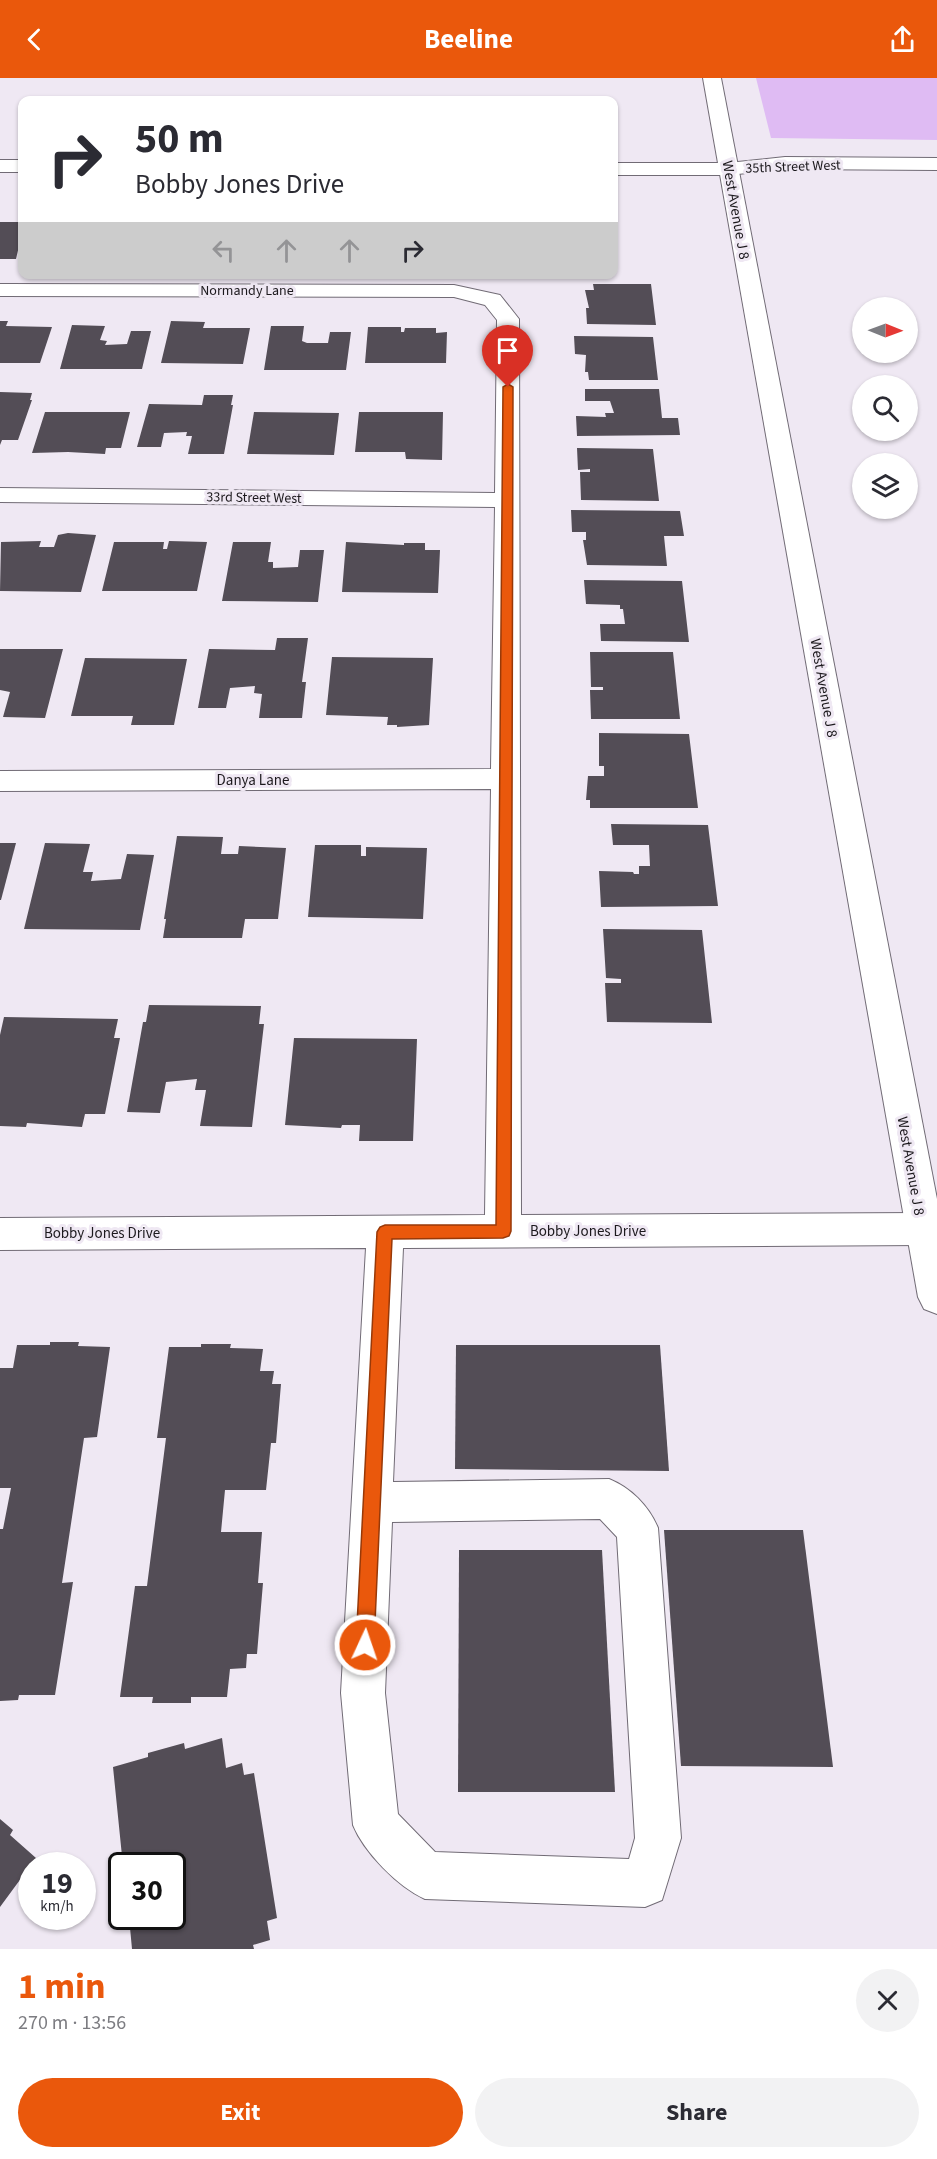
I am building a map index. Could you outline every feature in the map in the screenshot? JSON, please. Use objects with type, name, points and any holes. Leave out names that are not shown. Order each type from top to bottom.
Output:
[{"type":"street","name":"West Avenue J 8","points":[[712,78],[937,1297]]},
{"type":"street","name":"35th Street West","points":[[618,169],[728,169],[785,163],[937,164]]},
{"type":"street","points":[[0,166],[18,166]]},
{"type":"street","name":"Normandy Lane","points":[[0,290],[454,291],[492,300],[508,319],[507,500]]},
{"type":"street","name":"33rd Street West","points":[[0,495],[507,500]]},
{"type":"street","points":[[503,1231],[507,500]]},
{"type":"street","name":"Danya Lane","points":[[0,781],[505,779]]},
{"type":"street","name":"Bobby Jones Drive","points":[[0,1234],[923,1229]]},
{"type":"street","points":[[371,1502],[609,1500],[637,1528],[658,1838],[645,1883],[425,1875],[376,1825],[363,1693],[371,1502],[385,1232]]},
{"type":"shaded area","points":[[756,78],[937,78],[937,140],[771,138]]},
{"type":"building","points":[[0,222],[18,222],[16,259],[0,259]]},
{"type":"building","points":[[593,284],[651,284],[656,325],[587,324],[586,308],[589,308],[585,290],[594,290]]},
{"type":"building","points":[[0,321],[8,321],[6,326],[52,327],[40,363],[0,363]]},
{"type":"building","points":[[171,321],[205,322],[203,328],[250,328],[243,364],[161,363]]},
{"type":"building","points":[[72,325],[105,326],[100,340],[107,341],[105,345],[127,344],[131,331],[151,331],[142,369],[60,369]]},
{"type":"building","points":[[271,326],[304,326],[302,341],[307,343],[328,343],[330,332],[351,332],[346,370],[264,370]]},
{"type":"building","points":[[368,327],[401,327],[401,332],[404,332],[405,328],[436,328],[436,333],[447,332],[446,363],[365,363]]},
{"type":"building","points":[[574,336],[653,337],[658,380],[589,380],[588,372],[585,372],[586,355],[575,354]]},
{"type":"building","points":[[585,389],[659,389],[662,418],[678,418],[680,435],[577,436],[576,416],[606,417],[605,413],[614,413],[610,401],[585,401]]},
{"type":"building","points":[[0,392],[32,393],[30,400],[32,400],[18,440],[2,440],[0,445]]},
{"type":"building","points":[[204,395],[233,395],[224,454],[188,454],[192,436],[186,436],[187,432],[164,433],[161,447],[137,447],[149,404],[202,405]]},
{"type":"building","points":[[45,412],[130,412],[121,448],[106,448],[105,454],[32,453]]},
{"type":"building","points":[[254,412],[339,413],[334,455],[247,454]]},
{"type":"building","points":[[359,412],[443,412],[442,460],[406,459],[405,452],[355,452]]},
{"type":"building","points":[[577,448],[653,449],[659,501],[581,500],[580,472],[590,472],[590,469],[578,470]]},
{"type":"building","points":[[571,510],[680,511],[684,536],[664,536],[667,566],[587,565],[583,540],[586,540],[586,532],[572,532]]},
{"type":"building","points":[[68,533],[96,535],[81,592],[0,591],[1,542],[41,541],[39,547],[54,547],[58,535]]},
{"type":"building","points":[[169,541],[207,542],[197,591],[102,591],[114,542],[164,542],[163,549],[167,549]]},
{"type":"building","points":[[233,542],[271,542],[268,562],[273,562],[273,568],[298,567],[300,550],[324,550],[318,602],[222,601]]},
{"type":"building","points":[[346,542],[404,545],[404,543],[425,543],[425,550],[440,550],[438,593],[342,592]]},
{"type":"building","points":[[584,580],[682,581],[689,642],[601,641],[600,624],[625,624],[623,609],[620,609],[620,605],[586,604]]},
{"type":"building","points":[[277,638],[308,638],[302,682],[306,682],[302,718],[259,718],[262,694],[254,693],[255,686],[230,688],[226,708],[198,708],[209,649],[275,650]]},
{"type":"building","points":[[0,649],[63,649],[45,718],[3,717],[10,692],[0,690]]},
{"type":"building","points":[[590,652],[673,652],[680,719],[591,719],[590,690],[603,690],[603,687],[591,687]]},
{"type":"building","points":[[332,657],[433,658],[429,725],[397,727],[397,725],[387,725],[388,717],[326,715]]},
{"type":"building","points":[[85,658],[187,659],[174,725],[131,725],[133,716],[71,716]]},
{"type":"building","points":[[599,733],[689,734],[698,808],[590,808],[590,800],[586,800],[588,776],[604,776],[604,766],[599,766]]},
{"type":"building","points":[[611,824],[708,825],[718,906],[601,907],[599,871],[639,874],[639,866],[650,866],[649,845],[613,845]]},
{"type":"building","points":[[177,836],[223,837],[221,854],[238,854],[239,846],[286,848],[278,919],[245,919],[242,938],[163,938]]},
{"type":"building","points":[[0,843],[16,843],[1,900],[0,900]]},
{"type":"building","points":[[45,843],[90,844],[83,872],[93,872],[91,881],[121,879],[127,854],[154,855],[140,930],[24,929]]},
{"type":"building","points":[[315,845],[361,845],[361,856],[366,856],[366,847],[427,848],[423,919],[308,917]]},
{"type":"building","points":[[603,929],[702,930],[712,1023],[607,1022],[605,983],[621,983],[621,979],[606,978]]},
{"type":"building","points":[[149,1005],[261,1006],[259,1024],[264,1024],[252,1127],[200,1126],[206,1090],[195,1090],[197,1079],[166,1082],[160,1113],[127,1112],[143,1022],[146,1022]]},
{"type":"building","points":[[4,1017],[118,1019],[114,1038],[120,1038],[105,1114],[85,1114],[82,1127],[27,1123],[26,1127],[0,1126],[0,1035]]},
{"type":"building","points":[[294,1038],[417,1039],[413,1141],[359,1141],[360,1125],[342,1125],[341,1128],[285,1125]]},
{"type":"building","points":[[50,1342],[79,1342],[78,1346],[110,1347],[97,1437],[84,1438],[62,1583],[73,1582],[55,1695],[19,1695],[18,1700],[0,1701],[0,1529],[3,1529],[11,1488],[0,1488],[0,1368],[13,1368],[17,1345],[50,1345]]},
{"type":"building","points":[[201,1344],[231,1344],[230,1348],[263,1349],[260,1371],[274,1371],[272,1384],[281,1384],[276,1443],[271,1443],[266,1490],[225,1490],[221,1532],[262,1532],[258,1583],[263,1583],[257,1654],[247,1654],[246,1668],[230,1669],[227,1697],[191,1697],[191,1703],[152,1703],[153,1697],[120,1697],[135,1586],[147,1586],[166,1438],[157,1438],[169,1347],[201,1347]]},
{"type":"building","points":[[456,1345],[660,1345],[669,1471],[455,1469]]},
{"type":"building","points":[[664,1530],[803,1530],[833,1767],[681,1766]]},
{"type":"building","points":[[459,1550],[602,1550],[615,1792],[458,1792]]},
{"type":"building","points":[[222,1738],[226,1768],[242,1763],[244,1775],[254,1773],[277,1918],[267,1921],[270,1940],[253,1945],[254,1949],[132,1949],[130,1930],[186,1930],[186,1852],[122,1852],[113,1767],[148,1757],[148,1753],[184,1743],[185,1749]]},
{"type":"building","points":[[0,1819],[13,1830],[10,1835],[29,1852],[18,1852],[18,1882],[0,1907]]},
{"type":"route","points":[[365,1645],[385,1232],[503,1231],[508,387]]}]
